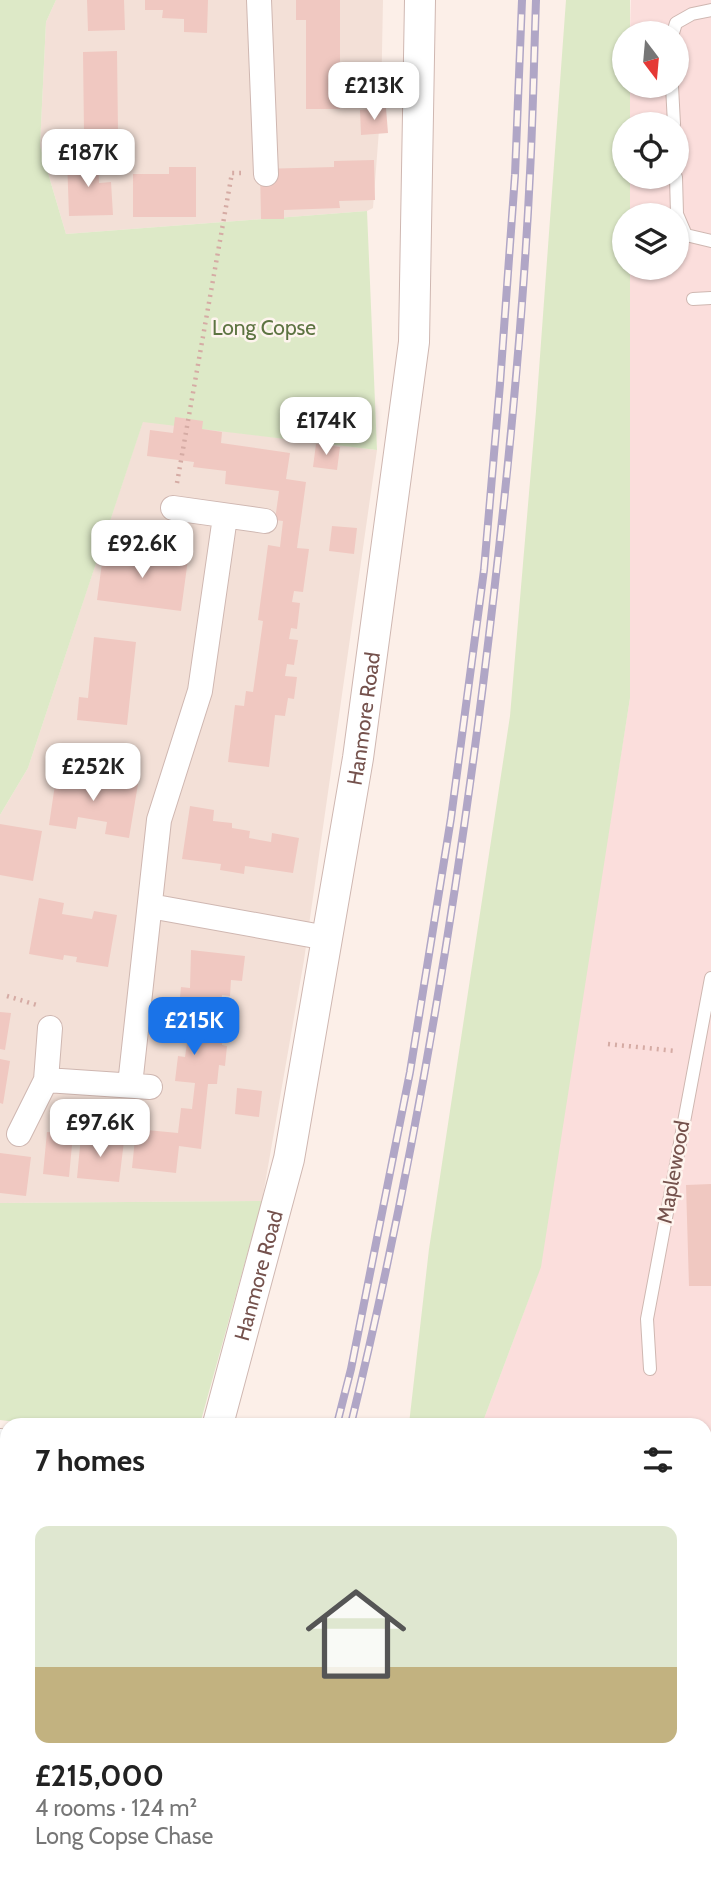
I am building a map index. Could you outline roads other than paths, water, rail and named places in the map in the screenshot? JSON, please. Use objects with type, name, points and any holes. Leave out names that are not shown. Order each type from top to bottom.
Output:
[{"type":"street","points":[[259,0],[266,174]]},
{"type":"street","name":"Hanmore Road","points":[[220,1418],[289,1158],[358,758],[414,342],[420,0]]},
{"type":"street","points":[[173,508],[265,521]]},
{"type":"street","points":[[46,1080],[140,1086],[150,906],[159,820],[200,691],[225,517]]},
{"type":"street","points":[[150,906],[327,938]]},
{"type":"street","points":[[19,1134],[46,1080],[50,1028]]},
{"type":"lane","points":[[680,21],[692,14],[711,10]]},
{"type":"lane","points":[[676,189],[677,214],[686,235],[711,241]]},
{"type":"lane","points":[[693,299],[711,298]]},
{"type":"lane","name":"Maplewood","points":[[650,1369],[647,1319],[711,978]]},
{"type":"railway","points":[[339,1418],[351,1369],[410,1072],[451,818],[484,570],[515,175],[522,0]]},
{"type":"railway","points":[[352,1418],[411,1149],[471,778],[505,493],[517,365],[527,237],[536,0]]},
{"type":"park label","name":"Long Copse","points":[[264,327]]}]
